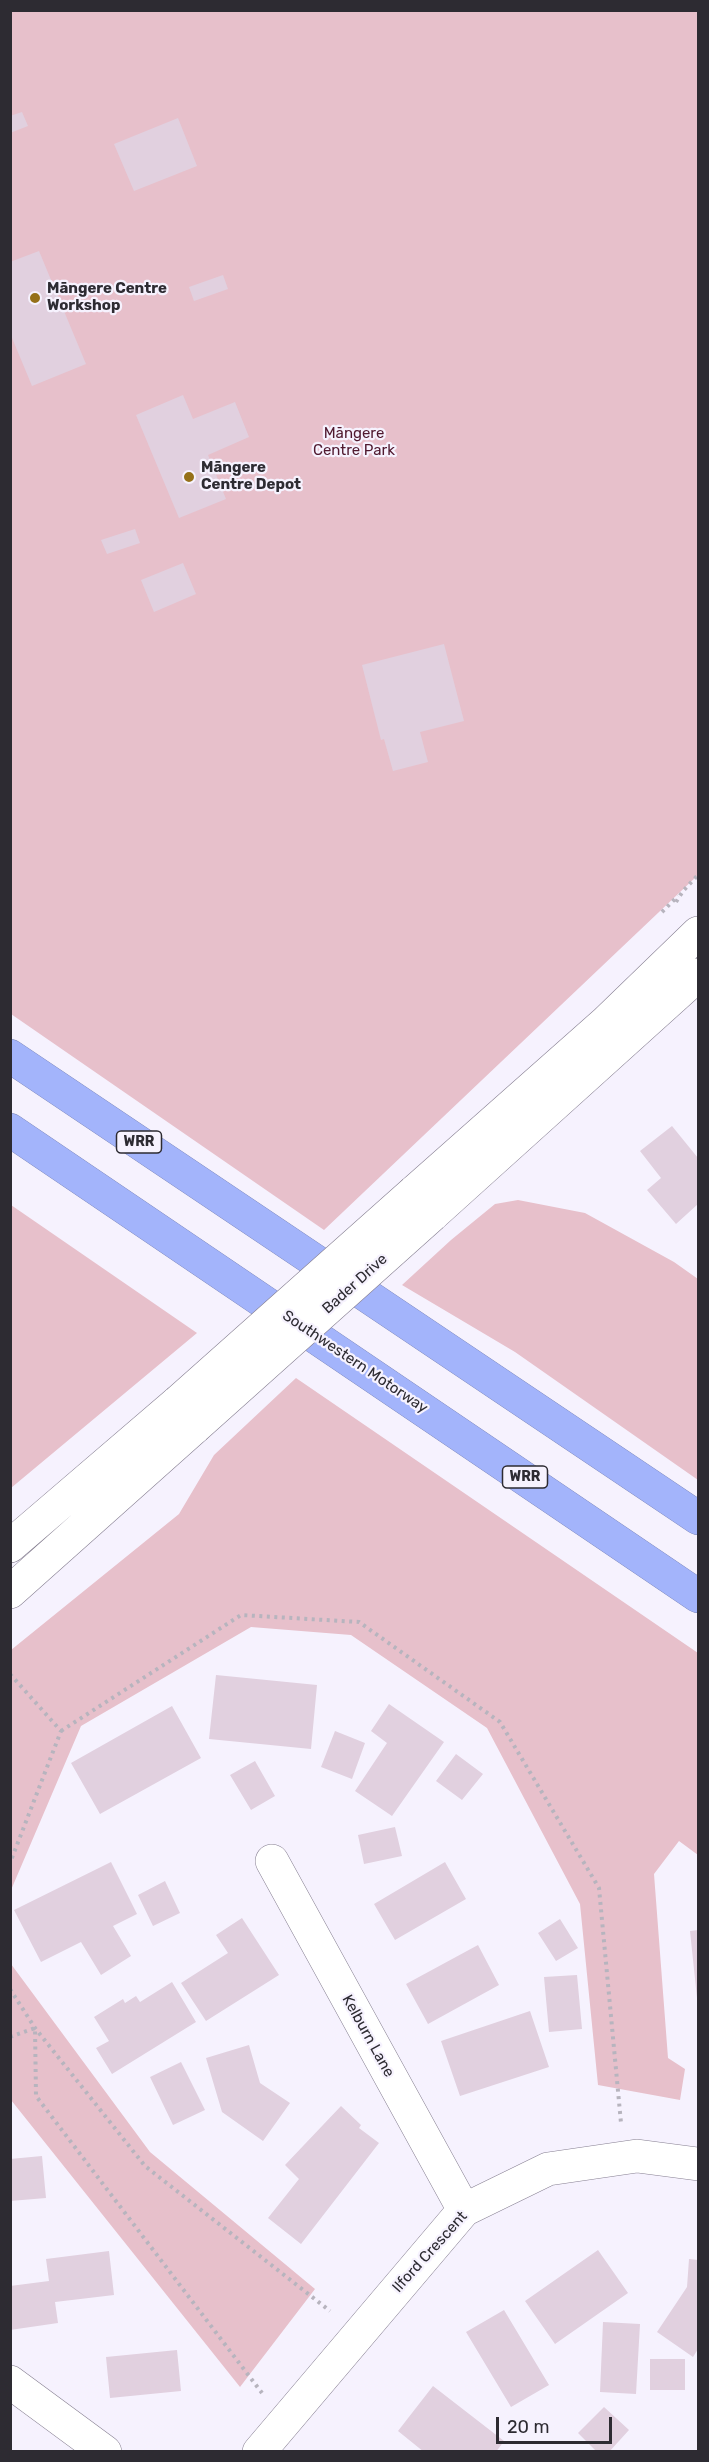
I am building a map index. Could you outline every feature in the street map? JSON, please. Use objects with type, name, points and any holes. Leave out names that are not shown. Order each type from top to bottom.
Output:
[{"type":"highway","name":"WRR","points":[[10,1056],[699,1518]]},
{"type":"highway","name":"Southwestern Motorway","points":[[10,1130],[699,1596]]},
{"type":"main road","name":"Bader Drive","points":[[423,1203],[699,933]]},
{"type":"main road","name":"Bader Drive","points":[[10,1592],[186,1414],[423,1203],[699,975]]},
{"type":"main road","name":"Bader Drive","points":[[10,1546],[186,1414]]},
{"type":"main road","name":"Kelburn Lane","points":[[272,1861],[464,2210]]},
{"type":"main road","name":"Ilford Crescent","points":[[259,2451],[464,2210],[548,2169],[637,2156],[699,2164]]},
{"type":"main road","points":[[10,2382],[105,2451]]},
{"type":"path","points":[[662,912],[683,891]]},
{"type":"path","points":[[10,1863],[61,1731],[241,1614],[359,1622],[500,1722],[599,1888],[624,2157]]},
{"type":"path","points":[[10,1674],[61,1731]]},
{"type":"path","points":[[10,1989],[35,2028],[145,2166],[358,2334]]},
{"type":"path","points":[[10,2037],[35,2028]]},
{"type":"path","points":[[35,2028],[36,2096],[284,2422]]},
{"type":"green space","name":"Māngere Centre Park","points":[[11,11],[698,11],[698,875],[324,1230],[11,1014]]},
{"type":"green space","points":[[518,1200],[585,1213],[674,1262],[698,1279],[698,1480],[515,1352],[402,1285],[495,1204]]},
{"type":"green space","points":[[11,1205],[197,1333],[11,1488]]},
{"type":"green space","points":[[296,1378],[698,1653],[698,1855],[679,1841],[654,1874],[668,2058],[685,2069],[680,2100],[598,2085],[580,1904],[487,1728],[351,1635],[251,1627],[81,1726],[11,1890],[11,1650],[179,1514],[214,1455]]},
{"type":"green space","points":[[11,1964],[150,2152],[315,2289],[240,2387],[11,2100]]},
{"type":"building","points":[[22,112],[28,126],[10,133],[10,116]]},
{"type":"building","points":[[178,118],[197,166],[134,191],[114,144]]},
{"type":"building","name":"Māngere Centre Workshop","points":[[39,251],[86,364],[32,386],[10,333],[10,262]]},
{"type":"building","points":[[223,275],[228,289],[194,301],[189,287]]},
{"type":"building","name":"Māngere Centre Depot","points":[[183,395],[193,419],[235,402],[249,437],[208,455],[226,499],[179,518],[136,415]]},
{"type":"building","points":[[135,529],[140,543],[107,554],[101,540]]},
{"type":"building","points":[[183,563],[196,594],[154,612],[141,580]]},
{"type":"building","points":[[444,644],[464,721],[420,732],[428,762],[393,771],[384,739],[381,740],[362,665]]},
{"type":"building","points":[[672,1126],[698,1158],[698,1204],[676,1224],[647,1190],[661,1178],[640,1151]]},
{"type":"building","points":[[216,1675],[317,1685],[311,1749],[209,1739]]},
{"type":"building","points":[[389,1704],[444,1742],[392,1816],[355,1791],[387,1743],[371,1731]]},
{"type":"building","points":[[172,1706],[201,1758],[100,1814],[71,1763]]},
{"type":"building","points":[[335,1731],[365,1743],[352,1779],[321,1767]]},
{"type":"building","points":[[456,1754],[483,1774],[462,1800],[436,1781]]},
{"type":"building","points":[[255,1761],[275,1796],[251,1810],[230,1775]]},
{"type":"building","points":[[395,1827],[402,1856],[364,1864],[358,1835]]},
{"type":"building","points":[[111,1862],[137,1914],[113,1926],[131,1956],[101,1975],[81,1942],[41,1962],[14,1910]]},
{"type":"building","points":[[445,1862],[466,1899],[395,1940],[374,1904]]},
{"type":"building","points":[[165,1881],[180,1913],[153,1926],[138,1895]]},
{"type":"building","points":[[242,1918],[279,1975],[206,2021],[181,1983],[228,1953],[216,1935]]},
{"type":"building","points":[[560,1919],[578,1948],[556,1961],[538,1933]]},
{"type":"building","points":[[698,1930],[698,1998],[697,1998],[690,1931]]},
{"type":"building","points":[[478,1945],[499,1985],[428,2024],[406,1984]]},
{"type":"building","points":[[577,1975],[582,2029],[549,2032],[544,1977]]},
{"type":"building","points":[[172,1982],[196,2022],[112,2074],[96,2048],[109,2041],[94,2017],[123,1999],[125,2003],[136,1996],[140,2002]]},
{"type":"building","points":[[530,2011],[549,2067],[460,2096],[441,2041]]},
{"type":"building","points":[[249,2045],[260,2083],[290,2103],[263,2141],[222,2112],[206,2058]]},
{"type":"building","points":[[181,2062],[205,2110],[173,2125],[150,2077]]},
{"type":"building","points":[[341,2106],[361,2125],[359,2128],[379,2143],[301,2244],[268,2218],[299,2179],[285,2165]]},
{"type":"building","points":[[42,2156],[46,2198],[10,2201],[10,2159]]},
{"type":"building","points":[[598,2250],[628,2293],[555,2344],[525,2301]]},
{"type":"building","points":[[109,2251],[114,2295],[55,2302],[58,2323],[10,2330],[10,2286],[49,2281],[46,2259]]},
{"type":"building","points":[[689,2259],[698,2260],[698,2349],[693,2357],[657,2332],[687,2287]]},
{"type":"building","points":[[504,2310],[549,2385],[511,2407],[466,2332]]},
{"type":"building","points":[[603,2322],[640,2324],[636,2394],[600,2392]]},
{"type":"building","points":[[177,2350],[181,2391],[110,2398],[106,2357]]},
{"type":"building","points":[[650,2359],[685,2359],[685,2390],[650,2390]]},
{"type":"building","points":[[433,2386],[504,2441],[496,2452],[424,2452],[398,2431]]},
{"type":"building","points":[[604,2407],[629,2430],[609,2452],[597,2452],[578,2433]]},
{"type":"place","name":"Māngere Centre Workshop","points":[[35,298]]},
{"type":"place","name":"Māngere Centre Depot","points":[[189,477]]}]
